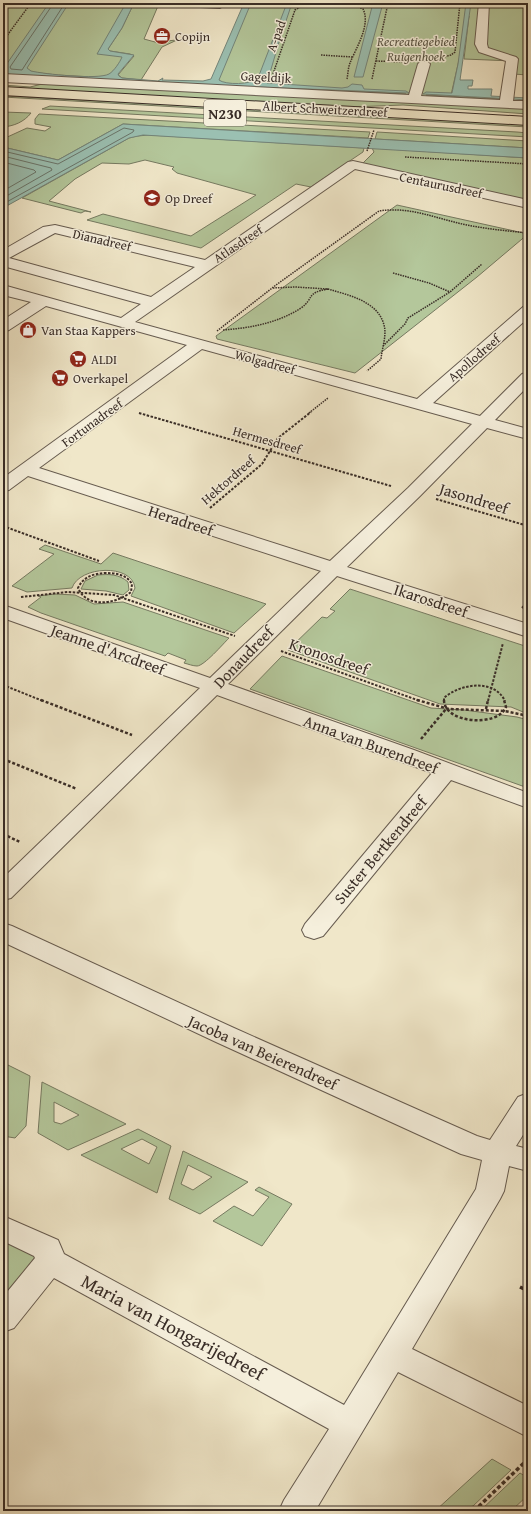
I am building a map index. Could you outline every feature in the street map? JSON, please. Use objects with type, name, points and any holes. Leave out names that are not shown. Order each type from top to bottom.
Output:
[{"type":"highway","name":"Albert Schweitzerdreef","points":[[5,93],[528,121]]},
{"type":"highway","name":"Albert Schweitzerdreef","points":[[5,93],[528,130]]},
{"type":"street","points":[[180,3],[220,5]]},
{"type":"street","points":[[484,3],[481,44],[483,50],[512,59],[506,104]]},
{"type":"street","points":[[414,99],[424,64]]},
{"type":"street","name":"Gageldijk","points":[[3,78],[528,105]]},
{"type":"street","name":"Centaurusdreef","points":[[353,165],[528,204]]},
{"type":"street","name":"Atlasdreef","points":[[122,323],[353,165]]},
{"type":"street","name":"Dianadreef","points":[[3,256],[48,230],[55,229],[207,265]]},
{"type":"street","points":[[3,260],[4,262],[153,302]]},
{"type":"street","name":"Wolgadreef","points":[[3,290],[528,434]]},
{"type":"street","points":[[3,327],[44,301]]},
{"type":"street","name":"Apollodreef","points":[[420,405],[528,310]]},
{"type":"street","name":"Fortunadreef","points":[[3,486],[28,470],[199,344]]},
{"type":"street","points":[[482,422],[528,377]]},
{"type":"street","name":"Donaudreef","points":[[3,892],[213,688],[255,644],[414,492],[482,422]]},
{"type":"street","name":"Heradreef","points":[[28,470],[334,568]]},
{"type":"street","name":"Ikarosdreef","points":[[334,568],[528,631]]},
{"type":"street","name":"Jeanne d'Arcdreef","points":[[10,604],[213,688]]},
{"type":"street","name":"Anna van Burendreef","points":[[213,688],[406,755],[528,801]]},
{"type":"street","name":"Suster Bertkendreef","points":[[314,930],[446,771]]},
{"type":"street","name":"Jacoba van Beierendreef","points":[[3,932],[225,1035],[472,1146],[498,1151],[528,1160]]},
{"type":"street","points":[[296,1511],[490,1191],[498,1151],[528,1104]]},
{"type":"street","points":[[3,1228],[48,1249],[50,1261],[3,1319]]},
{"type":"street","name":"Maria van Hongarijedreef","points":[[50,1261],[350,1424]]},
{"type":"street","points":[[392,1354],[528,1422]]},
{"type":"path","points":[[3,41],[31,3]]},
{"type":"path","name":"A-pad","points":[[272,78],[295,10],[308,3]]},
{"type":"path","points":[[346,80],[349,64],[361,39],[366,15],[363,9],[349,3]]},
{"type":"path","points":[[371,82],[388,3]]},
{"type":"path","points":[[376,61],[424,64],[426,62],[452,55],[455,52],[460,3]]},
{"type":"path","points":[[321,55],[352,57]]},
{"type":"path","points":[[367,152],[375,129]]},
{"type":"path","points":[[400,156],[528,164]]},
{"type":"path","points":[[328,289],[311,294],[303,306],[286,316],[245,329],[216,331],[379,211],[385,209],[409,210],[457,224],[528,233]]},
{"type":"path","points":[[382,346],[405,324],[408,318],[450,292],[482,264]]},
{"type":"path","points":[[393,273],[429,283],[450,292]]},
{"type":"path","points":[[272,289],[295,287],[328,289],[369,304],[378,312],[384,325],[382,346]]},
{"type":"path","name":"Hektordreef","points":[[191,523],[262,464],[278,438],[381,359],[382,346]]},
{"type":"path","name":"Hermesdreef","points":[[115,406],[414,492]]},
{"type":"path","name":"Jasondreef","points":[[414,492],[528,526]]},
{"type":"path","points":[[3,526],[99,561]]},
{"type":"path","points":[[104,573],[117,573],[127,578],[132,584],[131,592],[124,598],[113,602],[94,602],[84,598],[79,592],[79,584],[86,578],[104,573]]},
{"type":"path","name":"Kronosdreef","points":[[10,604],[48,592],[98,593],[124,598],[446,709],[486,709]]},
{"type":"path","points":[[508,624],[506,636],[500,648],[486,709],[528,716]]},
{"type":"path","points":[[3,685],[155,744]]},
{"type":"path","points":[[472,686],[490,688],[499,694],[505,700],[506,704],[501,715],[494,718],[477,720],[456,716],[446,709],[444,699],[450,692],[455,689],[472,686]]},
{"type":"path","points":[[406,755],[446,709]]},
{"type":"path","points":[[3,759],[99,798]]},
{"type":"path","points":[[520,1287],[528,1291]]},
{"type":"path","points":[[473,1511],[528,1459]]},
{"type":"green space","points":[[3,3],[128,3],[102,52],[129,55],[111,78],[57,75],[3,69]]},
{"type":"green space","points":[[134,3],[163,3],[158,6],[144,39],[155,42],[177,40],[162,47],[141,80],[122,78],[118,75],[134,56],[110,51],[108,49],[122,28]]},
{"type":"green space","name":"Recreatiegebied Ruigenhoek","points":[[248,3],[528,3],[528,75],[513,74],[513,61],[464,59],[469,16],[451,95],[426,95],[503,99],[494,101],[426,97],[421,95],[256,89],[257,87],[406,94],[213,83]]},
{"type":"green space","points":[[42,84],[528,107],[528,114],[403,105],[351,107],[3,88],[3,85],[30,87]]},
{"type":"green space","points":[[3,97],[528,123],[528,127]]},
{"type":"green space","points":[[50,106],[517,132],[528,133],[528,137],[42,109]]},
{"type":"green space","points":[[3,112],[31,113],[18,123],[3,127],[3,119],[5,116],[3,115]]},
{"type":"green space","points":[[39,114],[370,132],[368,138],[123,124],[58,160],[3,147],[3,139],[27,128],[45,131],[51,127],[35,124],[35,119]]},
{"type":"green space","points":[[377,132],[528,141],[528,148],[375,139]]},
{"type":"green space","points":[[149,135],[364,148],[363,152],[311,187],[296,184],[201,248],[87,220],[103,214],[191,236],[256,195],[177,173],[172,169],[174,167],[145,160],[129,164],[102,163],[75,179],[49,201],[91,212],[85,211],[81,213],[22,198],[129,138]]},
{"type":"green space","points":[[372,148],[528,158],[528,201],[361,165],[374,152]]},
{"type":"green space","points":[[397,205],[528,234],[477,277],[355,373],[217,339],[216,336]]},
{"type":"green space","points":[[45,545],[101,564],[113,553],[266,604],[234,633],[131,596],[135,588],[132,580],[125,574],[116,571],[105,570],[84,575],[72,588],[27,592],[12,586],[54,554],[39,549]]},
{"type":"green space","points":[[98,575],[121,577],[128,582],[129,590],[123,595],[106,591],[81,589],[85,581]]},
{"type":"green space","points":[[350,589],[528,647],[528,714],[511,707],[440,704],[288,650],[322,617],[327,618],[335,611],[330,609]]},
{"type":"green space","points":[[55,594],[75,595],[94,604],[123,602],[229,638],[200,665],[197,666],[184,663],[186,660],[168,653],[165,656],[41,613],[28,607],[41,597],[38,596]]},
{"type":"green space","points":[[282,656],[431,708],[464,710],[517,717],[528,720],[528,788],[250,689]]},
{"type":"green space","points":[[8,1065],[30,1076],[26,1126],[15,1138],[3,1136],[3,1123],[7,1120],[6,1107],[3,1105],[3,1071]]},
{"type":"green space","points":[[42,1082],[126,1124],[68,1150],[38,1133]],"holes":[[[54,1102],[79,1115],[61,1124],[54,1122]]]},
{"type":"green space","points":[[138,1129],[171,1146],[157,1193],[81,1155]],"holes":[[[142,1139],[157,1147],[149,1164],[121,1149]]]},
{"type":"green space","points":[[183,1151],[248,1182],[200,1214],[169,1199]],"holes":[[[188,1165],[212,1177],[193,1190],[181,1184]]]},
{"type":"green space","points":[[259,1187],[292,1204],[262,1246],[213,1221],[234,1206],[253,1216],[269,1197],[255,1190]]},
{"type":"green space","points":[[3,1238],[41,1258],[3,1305]]},
{"type":"green space","points":[[492,1459],[511,1470],[473,1506],[460,1511],[435,1511]]},
{"type":"green space","points":[[520,1473],[528,1478],[528,1495],[511,1511],[480,1511]]},
{"type":"water","points":[[49,3],[69,3],[27,68],[31,71],[47,74],[83,76],[103,76],[109,74],[117,66],[122,57],[97,54],[126,3],[134,3],[122,28],[108,49],[110,51],[134,55],[118,74],[119,76],[122,78],[158,81],[163,78],[162,80],[203,81],[211,79],[244,3],[251,3],[219,80],[227,83],[250,82],[258,78],[287,3],[292,3],[267,83],[342,88],[348,87],[352,84],[362,85],[364,89],[406,91],[409,93],[156,83],[3,74],[3,67],[6,65]]},
{"type":"water","points":[[373,3],[383,3],[363,77],[354,77]]},
{"type":"water","points":[[466,3],[471,3],[460,80],[473,80],[472,86],[468,86],[468,89],[492,89],[491,96],[528,98],[528,100],[423,94],[426,92],[452,93],[458,64]]},
{"type":"water","points":[[123,124],[528,148],[528,158],[143,135],[129,138],[3,208],[3,147],[58,160]]},
{"type":"place","name":"Copijn","points":[[162,36]]},
{"type":"place","name":"Op Dreef","points":[[152,198]]},
{"type":"place","name":"Van Staa Kappers","points":[[28,330]]},
{"type":"place","name":"ALDI","points":[[78,359]]},
{"type":"place","name":"Overkapel","points":[[60,378]]}]
